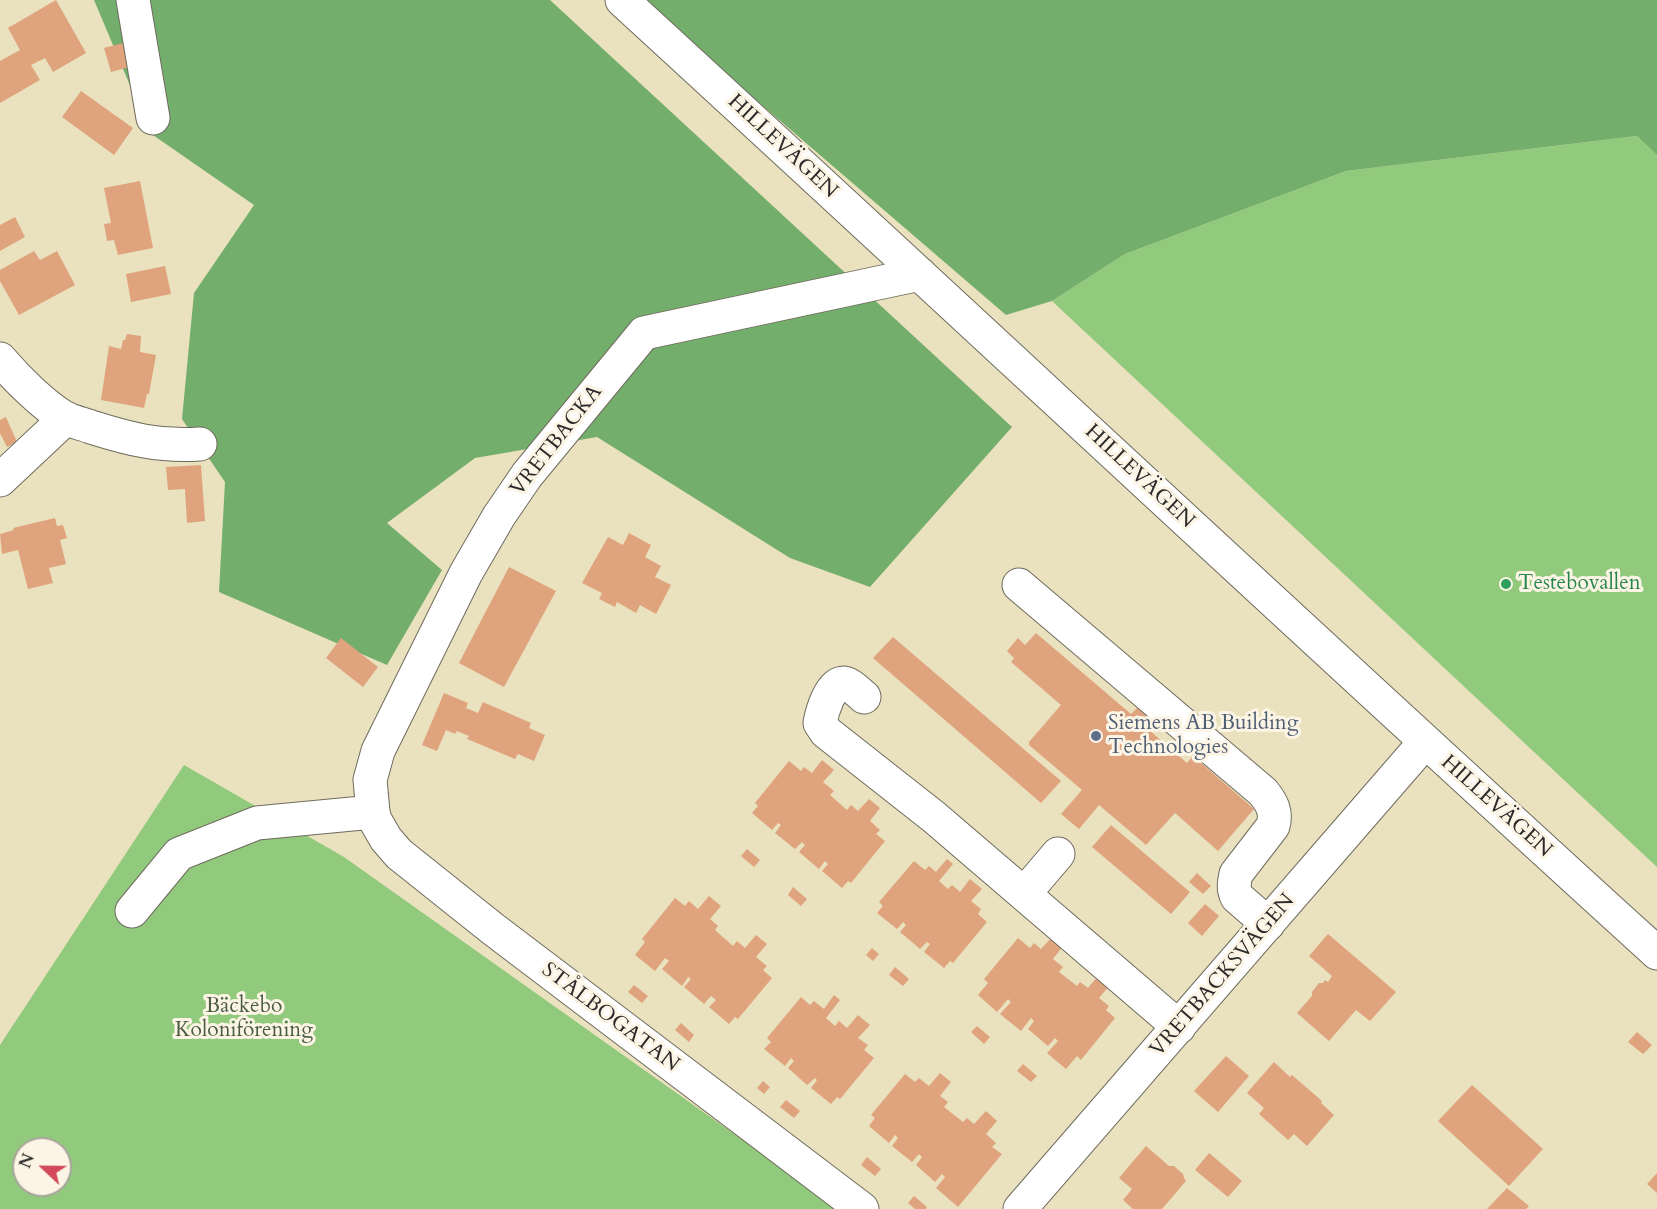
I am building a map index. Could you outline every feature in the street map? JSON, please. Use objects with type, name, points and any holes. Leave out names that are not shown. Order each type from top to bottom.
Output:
[{"type":"street","points":[[132,0],[153,118]]},
{"type":"street","name":"HILLEVÄGEN","points":[[622,0],[1425,742],[1657,953]]},
{"type":"street","name":"VRETBACKA","points":[[373,812],[370,780],[378,751],[466,573],[499,516],[527,475],[644,333],[920,274]]},
{"type":"street","points":[[0,359],[13,375],[66,418],[146,442],[171,445],[200,444]]},
{"type":"street","points":[[0,480],[66,418]]},
{"type":"street","points":[[1019,585],[1269,800],[1274,808],[1273,826],[1236,874],[1234,884],[1237,897],[1268,924]]},
{"type":"street","points":[[864,698],[848,683],[838,686],[827,700],[822,712],[820,723],[826,732],[934,818],[1179,1027]]},
{"type":"street","name":"VRETBACKSVÄGEN","points":[[1020,1209],[1425,742]]},
{"type":"street","points":[[132,911],[179,854],[257,823],[373,812]]},
{"type":"street","name":"STÅLBOGATAN","points":[[373,812],[386,839],[399,854],[493,929],[862,1209]]},
{"type":"street","points":[[1024,894],[1058,854]]},
{"type":"green space","points":[[94,0],[550,0],[1012,427],[870,587],[790,558],[597,437],[475,458],[387,523],[442,570],[387,665],[219,592],[225,482],[182,419],[194,293],[254,205],[150,133]]},
{"type":"green space","points":[[644,0],[1657,0],[1657,155],[1637,136],[1346,171],[1125,254],[1052,301],[1006,315],[692,45]]},
{"type":"green space","name":"Testebovallen","points":[[1637,136],[1657,155],[1657,867],[1052,301],[1125,254],[1346,171]]},
{"type":"green space","name":"Bäckebo Koloniförening","points":[[184,765],[344,857],[840,1209],[0,1209],[0,1045]]},
{"type":"building","points":[[56,0],[86,53],[53,72],[45,58],[31,65],[40,80],[0,103],[0,61],[20,50],[8,28]]},
{"type":"building","points":[[127,42],[133,66],[111,72],[104,48]]},
{"type":"building","points":[[81,91],[133,128],[114,155],[62,117]]},
{"type":"building","points":[[140,181],[153,248],[118,255],[114,240],[107,241],[104,224],[111,223],[104,188]]},
{"type":"building","points":[[15,217],[25,237],[0,251],[0,225]]},
{"type":"building","points":[[34,251],[40,260],[57,251],[75,285],[19,315],[0,281],[0,270]]},
{"type":"building","points":[[165,266],[171,294],[131,302],[126,274]]},
{"type":"building","points":[[127,334],[141,336],[140,352],[156,355],[144,408],[101,400],[109,346],[121,349]]},
{"type":"building","points":[[6,417],[17,442],[7,447],[0,433],[0,420]]},
{"type":"building","points":[[201,465],[205,521],[187,523],[185,489],[168,490],[166,467]]},
{"type":"building","points":[[55,518],[57,526],[63,525],[67,538],[60,540],[66,564],[49,568],[53,583],[28,589],[18,550],[2,554],[0,534],[14,530],[13,528]]},
{"type":"building","points":[[629,533],[651,545],[645,557],[661,566],[655,577],[671,585],[656,614],[640,605],[636,613],[617,602],[615,607],[599,599],[602,593],[582,583],[608,537],[623,545]]},
{"type":"building","points":[[509,567],[556,591],[504,687],[459,663]]},
{"type":"building","name":"Siemens AB Building Technologies","points":[[1036,633],[1131,714],[1137,708],[1154,722],[1148,729],[1187,763],[1193,756],[1254,809],[1218,851],[1175,813],[1146,845],[1099,805],[1079,829],[1061,814],[1082,790],[1029,745],[1029,742],[1061,705],[1011,662],[1014,658],[1007,651],[1018,638],[1025,645]]},
{"type":"building","points":[[893,637],[1061,781],[1041,803],[873,658]]},
{"type":"building","points":[[341,638],[378,667],[363,687],[326,658]]},
{"type":"building","points":[[444,693],[468,703],[466,708],[478,713],[483,702],[531,723],[529,728],[545,735],[534,761],[518,754],[515,759],[467,739],[469,736],[457,731],[455,734],[446,730],[437,751],[422,745]]},
{"type":"building","points":[[822,760],[834,770],[823,782],[834,791],[830,795],[847,810],[851,805],[858,811],[869,799],[880,808],[870,821],[880,830],[876,834],[885,841],[851,883],[848,881],[842,888],[822,871],[828,864],[825,861],[819,869],[799,852],[805,845],[802,842],[795,849],[775,833],[781,825],[778,823],[772,830],[752,813],[758,806],[755,803],[789,761],[801,771],[804,767],[812,773]]},
{"type":"building","points":[[1111,825],[1190,892],[1171,914],[1092,847]]},
{"type":"building","points":[[747,849],[760,860],[754,867],[741,856]]},
{"type":"building","points":[[947,859],[953,864],[939,881],[948,889],[952,885],[960,892],[970,879],[982,889],[971,901],[981,909],[978,914],[987,922],[953,963],[950,961],[944,968],[924,952],[930,944],[927,942],[920,949],[900,932],[906,925],[903,922],[897,929],[877,913],[883,906],[879,902],[914,861],[925,870],[929,866],[936,872]]},
{"type":"building","points":[[1197,873],[1211,886],[1203,894],[1189,882]]},
{"type":"building","points":[[793,887],[807,899],[801,906],[788,895]]},
{"type":"building","points":[[709,896],[721,906],[710,919],[718,926],[715,930],[733,946],[737,941],[745,948],[756,935],[767,944],[756,957],[767,966],[763,970],[772,978],[738,1019],[735,1017],[729,1024],[709,1007],[716,1000],[711,996],[704,1004],[684,987],[691,979],[688,977],[682,986],[662,969],[669,961],[665,958],[655,971],[635,955],[645,942],[642,939],[675,898],[685,906],[689,901],[698,909]]},
{"type":"building","points":[[1205,904],[1219,916],[1202,936],[1188,923]]},
{"type":"building","points":[[1328,934],[1396,992],[1370,1021],[1356,1010],[1329,1041],[1297,1013],[1312,996],[1312,992],[1319,983],[1325,980],[1328,982],[1332,976],[1309,956]]},
{"type":"building","points":[[1052,937],[1063,946],[1053,959],[1063,967],[1059,972],[1077,986],[1080,982],[1088,988],[1098,976],[1110,985],[1099,998],[1109,1006],[1106,1010],[1115,1018],[1081,1060],[1077,1056],[1066,1069],[1047,1053],[1058,1041],[1055,1038],[1048,1046],[1028,1029],[1034,1021],[1031,1018],[1021,1031],[1000,1014],[1011,1002],[1008,999],[997,1012],[978,995],[988,983],[984,979],[1018,938],[1030,948],[1034,943],[1041,949]]},
{"type":"building","points":[[872,948],[879,954],[873,961],[866,955]]},
{"type":"building","points":[[895,967],[909,979],[903,986],[889,975]]},
{"type":"building","points":[[634,985],[648,996],[642,1003],[628,992]]},
{"type":"building","points":[[834,995],[840,1000],[826,1018],[835,1026],[839,1021],[847,1028],[858,1015],[870,1025],[858,1038],[868,1045],[864,1050],[874,1058],[840,1099],[837,1097],[831,1104],[811,1088],[817,1080],[815,1078],[807,1085],[788,1068],[794,1061],[791,1058],[785,1066],[764,1049],[771,1042],[767,1038],[801,997],[810,1005],[814,1001],[824,1009]]},
{"type":"building","points":[[681,1023],[694,1035],[689,1042],[675,1030]]},
{"type":"building","points":[[977,1026],[990,1037],[984,1044],[971,1032]]},
{"type":"building","points":[[1637,1032],[1652,1045],[1643,1054],[1628,1042]]},
{"type":"building","points":[[1226,1056],[1249,1076],[1218,1112],[1194,1091]]},
{"type":"building","points":[[1274,1062],[1322,1101],[1321,1103],[1334,1115],[1307,1146],[1294,1134],[1288,1140],[1259,1114],[1264,1108],[1247,1093]]},
{"type":"building","points":[[1023,1064],[1037,1076],[1031,1082],[1017,1071]]},
{"type":"building","points":[[940,1073],[951,1082],[940,1096],[948,1102],[944,1107],[963,1122],[967,1118],[974,1124],[986,1111],[997,1121],[986,1134],[996,1143],[992,1147],[1002,1154],[958,1207],[936,1188],[945,1177],[942,1174],[935,1182],[916,1165],[922,1157],[919,1154],[912,1162],[892,1146],[898,1138],[895,1135],[889,1143],[869,1126],[875,1118],[871,1115],[905,1074],[915,1082],[919,1078],[929,1086]]},
{"type":"building","points":[[763,1081],[770,1087],[764,1094],[757,1088]]},
{"type":"building","points":[[1472,1085],[1543,1149],[1509,1186],[1438,1121]]},
{"type":"building","points":[[786,1100],[800,1111],[794,1118],[780,1107]]},
{"type":"building","points":[[1146,1146],[1169,1166],[1174,1166],[1183,1174],[1186,1181],[1162,1209],[1133,1209],[1123,1200],[1132,1189],[1119,1178]]},
{"type":"building","points":[[1209,1153],[1242,1181],[1228,1197],[1195,1170]]},
{"type":"building","points":[[867,1157],[881,1169],[875,1176],[861,1165]]},
{"type":"building","points":[[1657,1173],[1657,1193],[1647,1184]]},
{"type":"building","points":[[1507,1188],[1529,1206],[1526,1209],[1487,1209]]},
{"type":"building","points":[[914,1196],[927,1207],[926,1209],[915,1209],[908,1203]]},
{"type":"place","name":"Testebovallen","points":[[1506,584]]},
{"type":"place","name":"Siemens AB Building Technologies","points":[[1096,736]]}]
